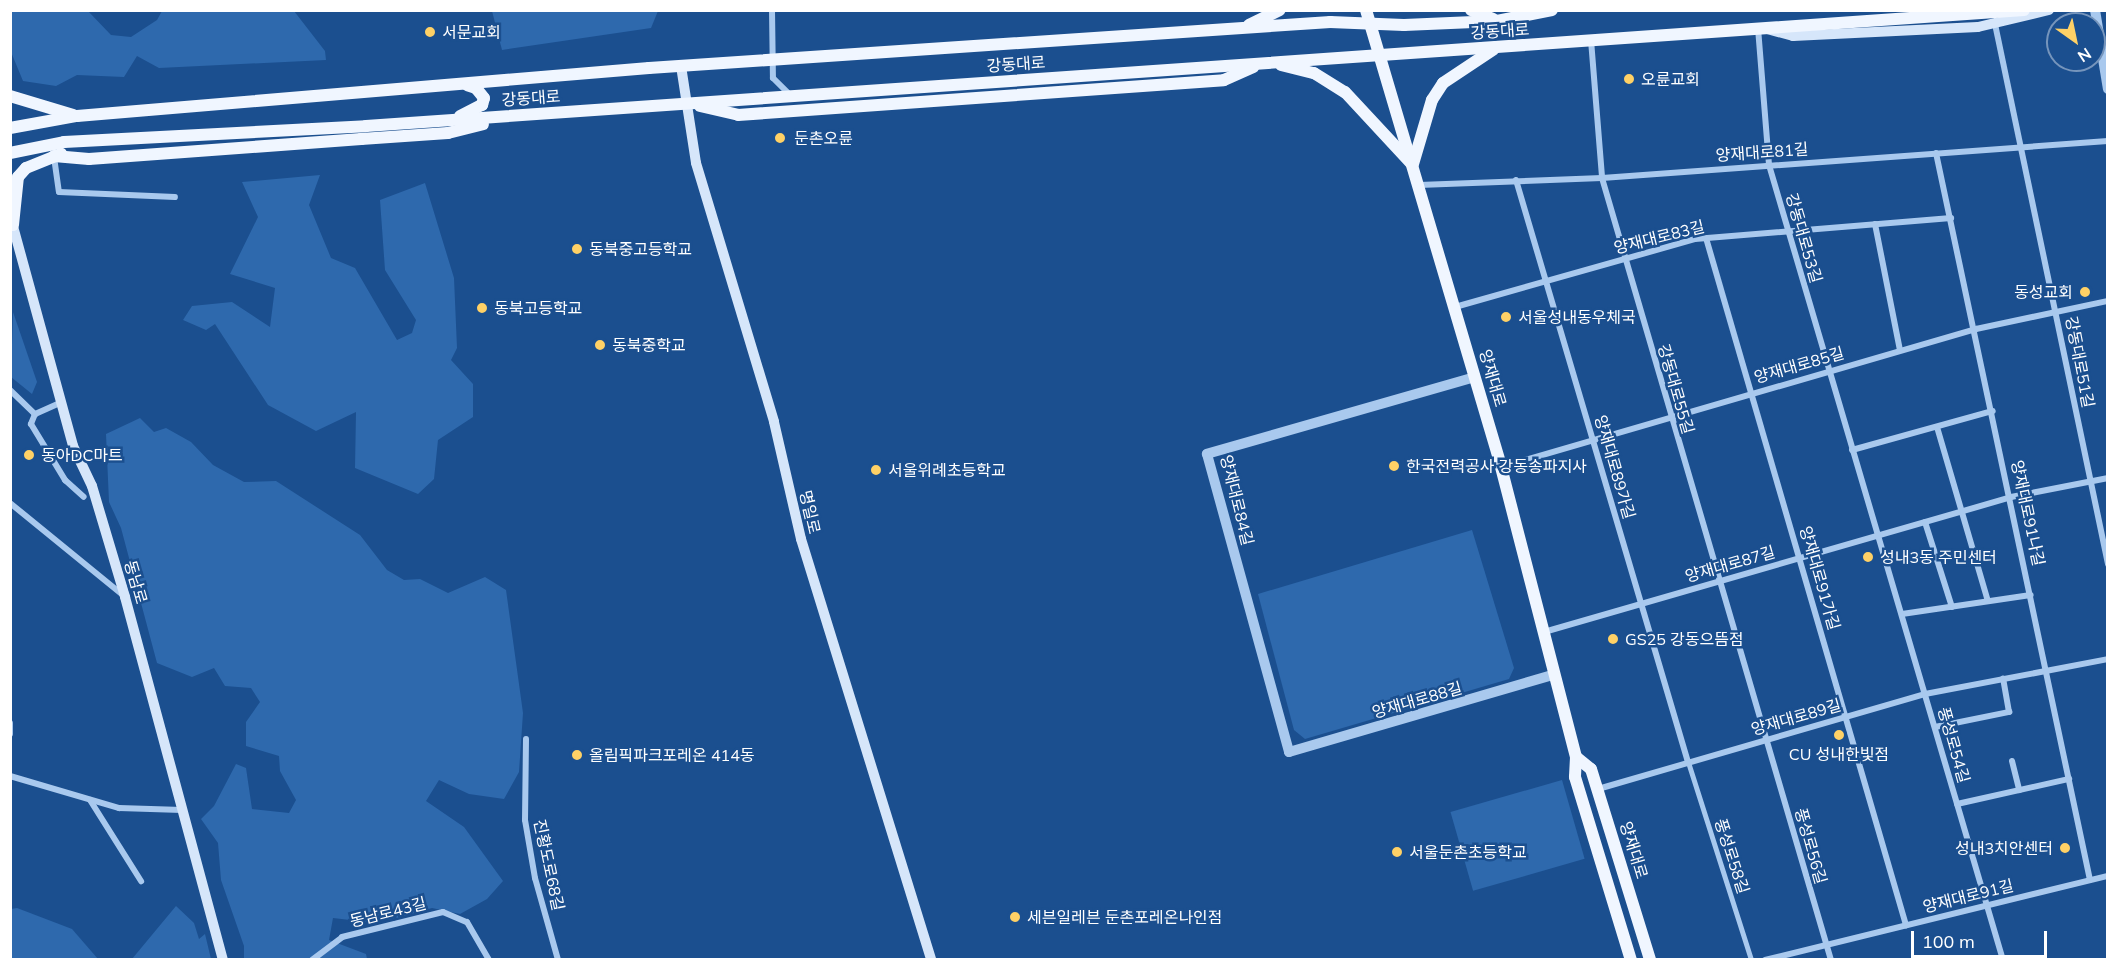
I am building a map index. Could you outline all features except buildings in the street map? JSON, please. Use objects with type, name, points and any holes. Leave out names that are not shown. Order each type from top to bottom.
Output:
[{"type":"main road","points":[[1242,28],[1280,10]]},
{"type":"main road","name":"양재대로","points":[[1365,10],[1419,185],[1501,467],[1552,675],[1576,757],[1575,777],[1631,960]]},
{"type":"main road","points":[[1471,10],[1497,21]]},
{"type":"main road","name":"강동대로","points":[[10,128],[77,116],[681,66],[1242,28],[1497,21],[1552,10]]},
{"type":"main road","name":"강동대로","points":[[10,153],[64,142],[513,116],[685,102],[2024,10]]},
{"type":"main road","points":[[1758,27],[1793,36],[1995,24],[2049,10]]},
{"type":"main road","points":[[1413,165],[1429,107],[1443,83],[1496,48]]},
{"type":"main road","points":[[685,102],[738,115],[1224,80],[1261,63],[1314,74],[1345,93],[1413,165]]},
{"type":"main road","name":"명일로","points":[[681,66],[696,163],[774,422],[801,539],[931,960]]},
{"type":"main road","points":[[451,120],[482,105],[482,92],[462,84]]},
{"type":"main road","points":[[10,96],[77,116]]},
{"type":"main road","points":[[54,156],[89,159],[448,133],[513,116]]},
{"type":"main road","points":[[12,225],[18,177],[26,168],[54,156],[113,140]]},
{"type":"main road","name":"동남로","points":[[12,225],[73,446],[92,486],[125,597],[223,960]]},
{"type":"main road","name":"양재대로","points":[[1576,757],[1591,769],[1650,960]]},
{"type":"street","points":[[772,10],[774,61],[772,78],[791,96]]},
{"type":"street","points":[[2095,10],[2108,89]]},
{"type":"street","name":"강동대로51길","points":[[1995,24],[2108,564]]},
{"type":"street","name":"강동대로53길","points":[[1758,27],[1769,165],[1827,371],[1879,535],[1925,694]]},
{"type":"street","name":"강동대로55길","points":[[1591,40],[1602,178],[1766,739]]},
{"type":"street","name":"양재대로81길","points":[[1419,185],[1602,178],[2108,141]]},
{"type":"street","name":"양재대로91나길","points":[[1936,153],[1994,411],[2090,880]]},
{"type":"street","points":[[54,156],[58,192],[175,198]]},
{"type":"street","name":"양재대로89가길","points":[[1516,180],[1688,762]]},
{"type":"street","name":"양재대로83길","points":[[1455,307],[1545,280],[1706,238],[1951,218]]},
{"type":"street","points":[[1875,224],[1900,350]]},
{"type":"street","name":"양재대로91가길","points":[[1706,238],[1906,925]]},
{"type":"street","name":"양재대로85길","points":[[1501,467],[1976,329],[2108,301]]},
{"type":"street","name":"양재대로84길","points":[[1289,752],[1207,453],[1475,377]]},
{"type":"street","points":[[10,390],[35,414]]},
{"type":"street","points":[[62,402],[35,414],[31,424],[66,480],[84,497]]},
{"type":"street","points":[[1852,450],[1994,411]]},
{"type":"street","points":[[1937,427],[1988,601]]},
{"type":"street","name":"양재대로87길","points":[[1543,632],[2011,497],[2108,478]]},
{"type":"street","points":[[10,503],[125,597]]},
{"type":"street","points":[[1925,522],[1952,607]]},
{"type":"street","points":[[1902,614],[2031,595]]},
{"type":"street","name":"양재대로89길","points":[[1598,789],[1925,694],[2108,659]]},
{"type":"street","name":"양재대로88길","points":[[1289,752],[1552,675]]},
{"type":"street","points":[[1935,727],[2008,712],[2003,679]]},
{"type":"street","name":"풍성로54길","points":[[1925,694],[2003,960]]},
{"type":"street","points":[[10,723],[10,734]]},
{"type":"street","name":"진황도로68길","points":[[526,739],[525,820],[535,878],[558,960]]},
{"type":"street","name":"풍성로56길","points":[[1766,739],[1831,960]]},
{"type":"street","points":[[2012,761],[2019,790]]},
{"type":"street","name":"풍성로58길","points":[[1688,762],[1750,960]]},
{"type":"street","points":[[10,776],[119,808],[182,810]]},
{"type":"street","name":"풍성로54길","points":[[1957,804],[2069,780]]},
{"type":"street","points":[[90,799],[141,880]]},
{"type":"street","name":"양재대로91길","points":[[1765,960],[2108,876]]},
{"type":"street","name":"동남로43길","points":[[312,960],[342,937],[443,912],[468,922],[489,960]]},
{"type":"shaded area","points":[[492,10],[658,11],[651,28],[502,50]]},
{"type":"shaded area","points":[[10,11],[88,11],[111,35],[131,37],[157,20],[162,11],[294,11],[325,51],[326,60],[159,68],[137,56],[124,77],[77,75],[56,86],[23,81],[11,52]]},
{"type":"shaded area","points":[[320,175],[309,205],[331,258],[355,268],[397,340],[412,333],[416,320],[385,270],[380,200],[425,183],[454,278],[457,348],[451,360],[473,384],[473,417],[438,440],[434,479],[418,494],[355,468],[356,412],[316,431],[268,405],[215,324],[206,330],[183,320],[192,306],[232,302],[270,327],[275,288],[230,274],[258,217],[242,182]]},
{"type":"shaded area","points":[[13,312],[37,382],[32,394],[11,377]]},
{"type":"shaded area","points":[[140,418],[154,432],[166,428],[191,442],[213,465],[244,482],[276,481],[360,535],[387,570],[404,580],[420,579],[448,593],[485,577],[506,590],[523,713],[519,772],[504,799],[469,794],[439,780],[426,801],[464,827],[503,881],[487,899],[460,914],[432,908],[393,919],[367,922],[333,918],[329,940],[366,954],[367,959],[244,959],[244,946],[221,880],[218,843],[201,819],[214,806],[236,764],[246,768],[252,809],[289,813],[296,800],[280,771],[279,756],[246,746],[246,722],[260,702],[251,688],[225,686],[214,668],[192,677],[157,663],[121,528],[109,502],[106,434]]},
{"type":"shaded area","points":[[1472,530],[1514,668],[1509,679],[1305,739],[1294,730],[1258,594]]},
{"type":"shaded area","points":[[1562,780],[1585,859],[1473,891],[1450,812]]},
{"type":"shaded area","points":[[176,906],[194,923],[199,939],[205,934],[211,959],[132,959]]},
{"type":"shaded area","points":[[17,908],[72,929],[98,959],[11,959],[11,909]]},
{"type":"place","name":"서문교회","points":[[430,32]]},
{"type":"place","name":"오륜교회","points":[[1629,79]]},
{"type":"place","name":"둔촌오륜","points":[[780,138]]},
{"type":"place","name":"동북중고등학교","points":[[577,249]]},
{"type":"place","name":"동성교회","points":[[2085,292]]},
{"type":"place","name":"동북고등학교","points":[[482,308]]},
{"type":"place","name":"서울성내동우체국","points":[[1506,317]]},
{"type":"place","name":"동북중학교","points":[[600,345]]},
{"type":"place","name":"동아DC마트","points":[[29,455]]},
{"type":"place","name":"한국전력공사 강동송파지사","points":[[1394,466]]},
{"type":"place","name":"서울위례초등학교","points":[[876,470]]},
{"type":"place","name":"성내3동 주민센터","points":[[1868,557]]},
{"type":"place","name":"GS25 강동으뜸점","points":[[1613,639]]},
{"type":"place","name":"CU 성내한빛점","points":[[1839,735]]},
{"type":"place","name":"올림픽파크포레온 414동","points":[[577,755]]},
{"type":"place","name":"성내3치안센터","points":[[2065,848]]},
{"type":"place","name":"서울둔촌초등학교","points":[[1397,852]]},
{"type":"place","name":"세븐일레븐 둔촌포레온나인점","points":[[1015,917]]}]
